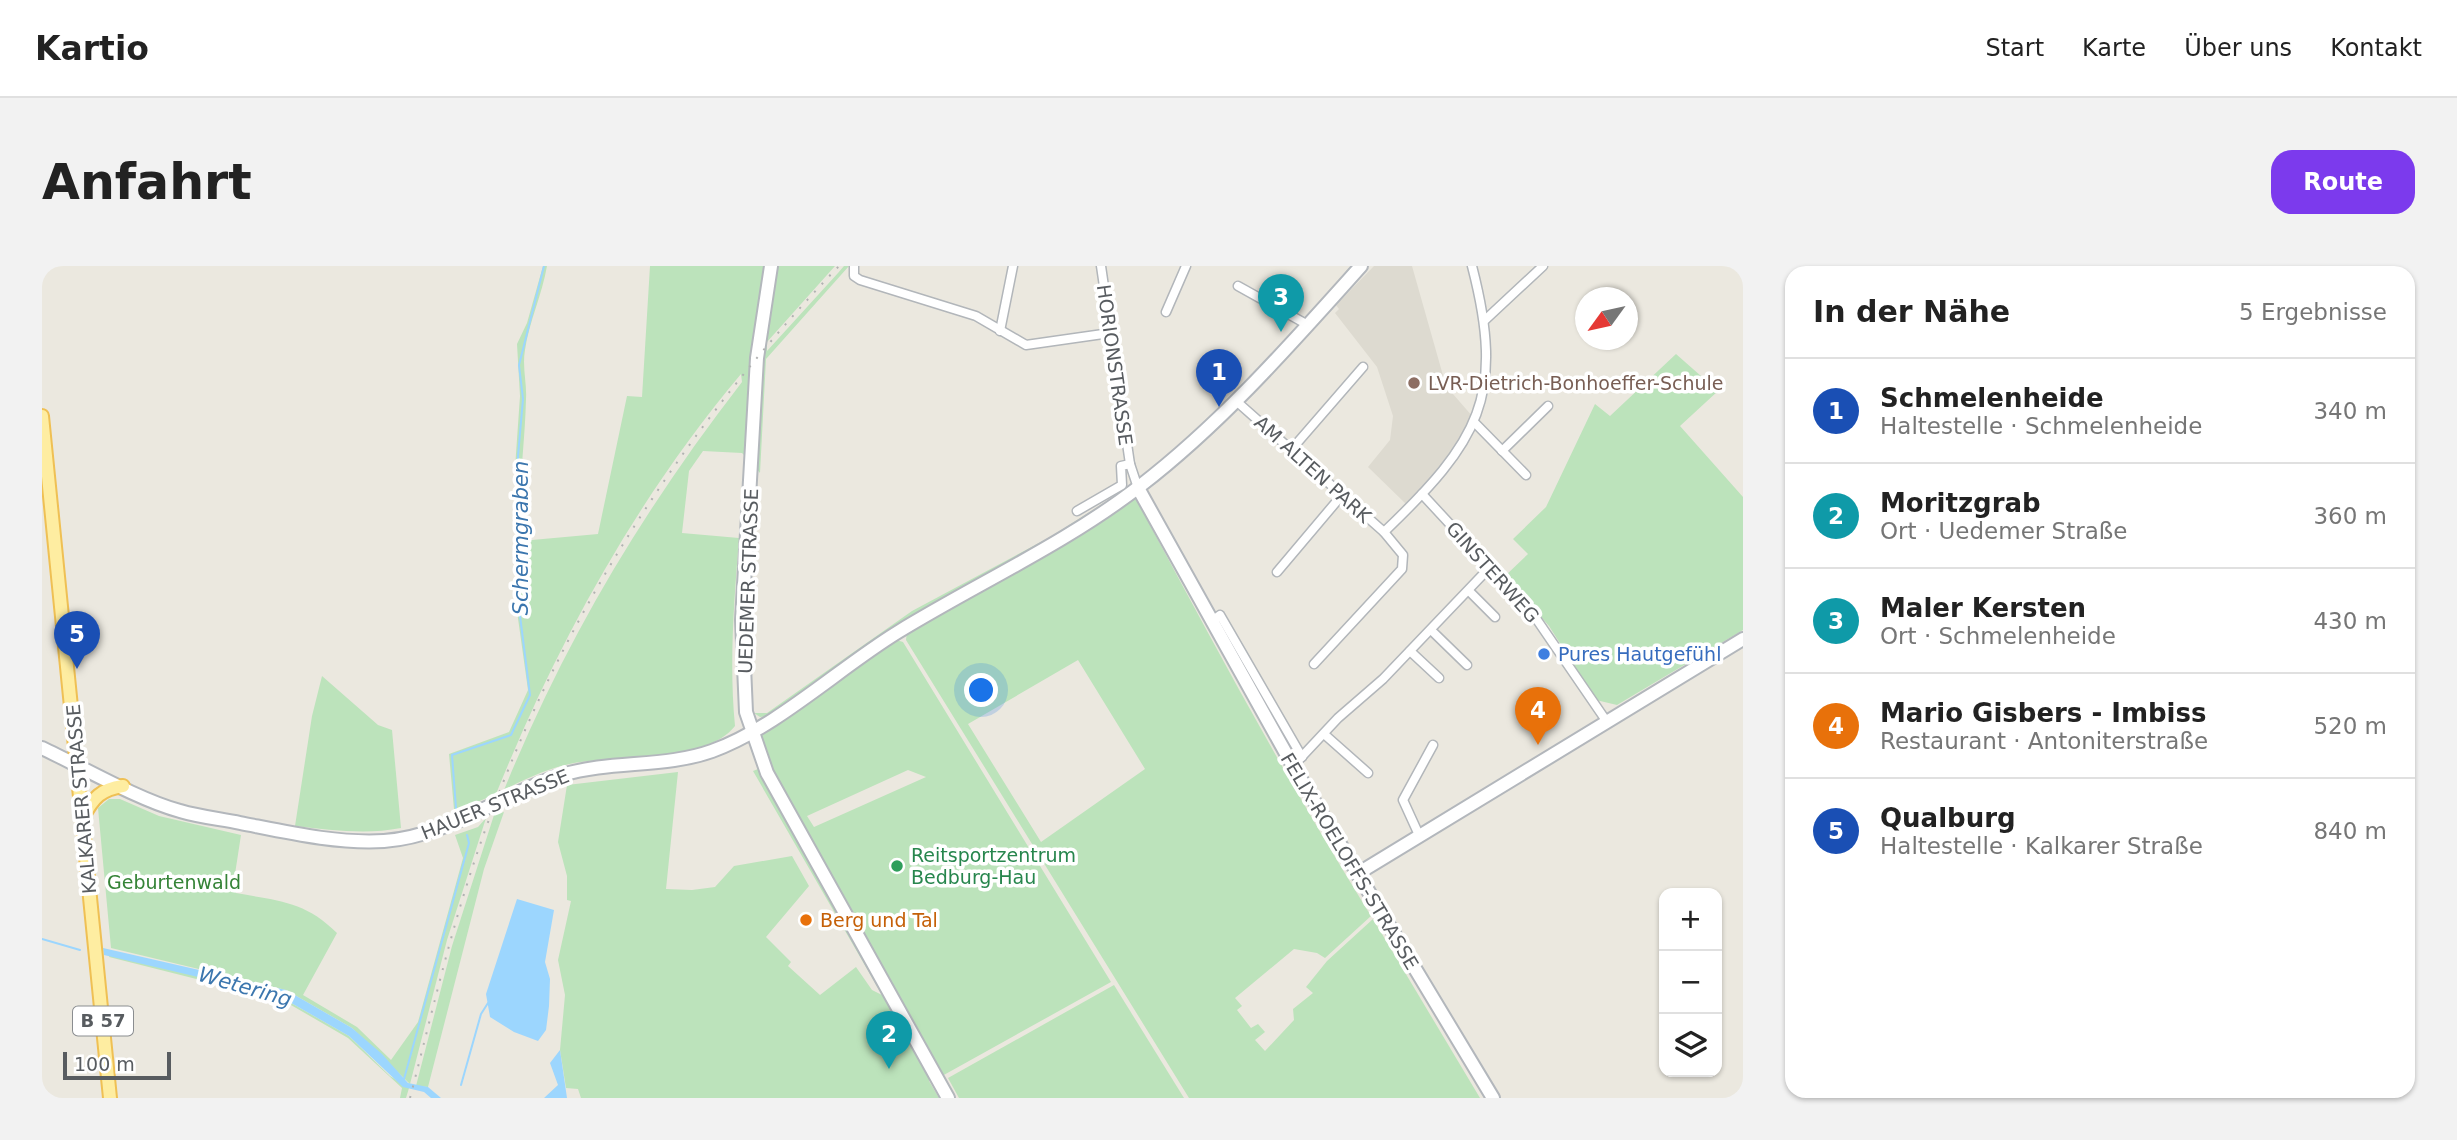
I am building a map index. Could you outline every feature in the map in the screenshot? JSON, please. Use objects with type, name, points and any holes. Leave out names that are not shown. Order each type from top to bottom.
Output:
[{"type":"main road","name":"KALKARER STRASSE","points":[[42,416],[110,1098]]},
{"type":"main road","points":[[83,818],[91,800],[105,789],[123,786]]},
{"type":"street","name":"UEDEMER STRASSE","points":[[771,266],[757,358],[742,620],[746,712],[751,732],[780,799],[948,1098]]},
{"type":"street","points":[[854,266],[854,276],[860,280],[976,316],[1026,345],[1110,333]]},
{"type":"street","points":[[1000,331],[1013,266]]},
{"type":"street","name":"HORIONSTRASSE","points":[[1101,266],[1130,464],[1138,488]]},
{"type":"street","points":[[1166,312],[1186,266]]},
{"type":"street","name":"HAUER STRASSE","points":[[42,748],[179,811],[280,831],[381,841],[408,838],[430,831],[560,776],[587,768],[699,755],[751,732],[899,631],[995,579],[1138,488],[1235,400],[1361,266]]},
{"type":"street","name":"AM ALTEN PARK","points":[[1235,400],[1384,532],[1422,494],[1456,452],[1474,422],[1488,373],[1485,320],[1472,266]]},
{"type":"street","points":[[1485,320],[1543,266]]},
{"type":"street","points":[[1238,286],[1308,325]]},
{"type":"street","points":[[1291,450],[1363,367]]},
{"type":"street","points":[[1502,451],[1548,406]]},
{"type":"street","points":[[1474,422],[1525,475]]},
{"type":"street","name":"HORIONSTRASSE","points":[[1077,512],[1122,485],[1121,466],[1130,464]]},
{"type":"street","name":"FELIX-ROELOFFS-STRASSE","points":[[1138,488],[1211,622],[1297,761],[1357,874],[1493,1098]]},
{"type":"street","name":"GINSTERWEG","points":[[1422,494],[1534,614],[1607,722]]},
{"type":"street","points":[[1277,572],[1342,495]]},
{"type":"street","points":[[1314,664],[1402,569],[1403,555],[1384,532]]},
{"type":"street","points":[[1297,761],[1410,651],[1491,566]]},
{"type":"street","points":[[1469,591],[1496,617]]},
{"type":"street","points":[[1430,630],[1467,665]]},
{"type":"street","points":[[1357,874],[1743,639]]},
{"type":"street","points":[[1410,651],[1439,678]]},
{"type":"street","points":[[1324,734],[1368,773]]},
{"type":"street","points":[[1419,835],[1403,800],[1433,745]]},
{"type":"shaded area","name":"LVR-Dietrich-Bonhoeffer-Schule","points":[[1374,266],[1412,266],[1446,386],[1473,417],[1452,453],[1407,505],[1368,467],[1390,440],[1393,416],[1377,367],[1335,313],[1339,309],[1336,305]]},
{"type":"green space","points":[[543,266],[547,266],[524,356],[526,393],[521,541],[598,534],[627,396],[642,397],[650,266],[767,266],[749,460],[742,453],[703,451],[689,471],[682,533],[739,538],[732,656],[735,726],[722,738],[683,752],[574,763],[538,774],[504,790],[553,681],[609,578],[672,479],[742,382],[741,374],[667,471],[602,574],[545,682],[496,794],[461,809],[454,809],[449,754],[509,732],[528,690],[516,604],[515,468],[520,396],[517,344],[527,323]]},
{"type":"green space","points":[[774,266],[835,266],[767,342],[767,351],[844,266],[849,266],[766,359],[760,473],[755,467],[761,357]]},
{"type":"green space","points":[[1676,354],[1718,391],[1680,426],[1743,497],[1743,630],[1617,705],[1596,700],[1549,626],[1505,576],[1528,554],[1513,539],[1546,507],[1595,404],[1610,416]]},
{"type":"green space","points":[[1126,489],[1126,493],[1031,553],[872,645],[768,716],[760,717],[754,713],[767,713],[912,611],[1052,536]]},
{"type":"green space","points":[[1135,499],[1145,507],[1142,510],[1225,664],[1371,916],[1325,958],[1317,953],[1294,949],[1235,998],[1242,1006],[1237,1010],[1251,1028],[1258,1024],[1265,1032],[1255,1040],[1265,1051],[1294,1020],[1293,1009],[1313,993],[1306,987],[1327,961],[1373,919],[1480,1098],[1189,1098],[906,640],[907,631]],"holes":[[[1078,660],[1145,769],[1041,842],[968,724]]]},
{"type":"green space","points":[[893,639],[903,642],[1111,982],[942,1076],[767,766],[760,737]],"holes":[[[908,770],[926,777],[814,827],[807,816]]]},
{"type":"green space","points":[[322,676],[378,725],[392,730],[401,828],[362,831],[295,826],[312,716]]},
{"type":"green space","points":[[758,769],[932,1078],[929,1081],[939,1098],[581,1098],[578,1089],[566,1088],[560,1050],[565,995],[558,960],[571,901],[567,900],[567,876],[558,842],[567,785],[678,772],[666,889],[715,887],[734,866],[792,856],[809,886],[766,937],[791,962],[788,966],[820,995],[856,967],[872,990],[882,995],[753,771]]},
{"type":"green space","name":"Geburtenwald","points":[[109,799],[120,799],[159,816],[241,835],[233,887],[236,893],[302,908],[337,933],[303,995],[357,1027],[391,1060],[418,1022],[463,858],[455,835],[478,827],[486,818],[447,940],[410,1084],[352,1028],[286,990],[111,948],[98,808]]},
{"type":"green space","points":[[504,812],[484,869],[428,1087],[416,1086],[452,946],[494,815]]},
{"type":"green space","points":[[110,954],[279,996],[349,1036],[390,1076],[409,1088],[406,1098],[400,1098],[402,1088],[348,1038],[284,1001],[109,957]]},
{"type":"green space","points":[[1114,985],[1184,1098],[959,1098],[948,1078]]},
{"type":"water","points":[[517,899],[554,910],[545,962],[550,979],[549,1006],[546,1030],[538,1041],[514,1032],[490,1017],[486,994]]},
{"type":"water","points":[[103,948],[286,990],[352,1028],[382,1054],[408,1083],[428,1087],[441,1098],[431,1098],[424,1092],[403,1087],[349,1036],[279,996],[104,955]]},
{"type":"water","points":[[560,1050],[567,1098],[544,1098],[558,1085],[550,1063]]},
{"type":"waterway","name":"Schermgraben","points":[[456,808],[452,755],[511,735],[530,695],[517,592],[518,456],[523,399],[519,365],[544,266]]},
{"type":"waterway","name":"Schermgraben","points":[[404,1079],[469,843],[467,835]]},
{"type":"waterway","name":"Wetering","points":[[42,939],[80,950]]},
{"type":"waterway","points":[[461,1085],[481,1014],[488,1003]]},
{"type":"railway","points":[[410,1098],[469,878],[499,793],[534,710],[574,629],[619,551],[668,475],[721,402],[778,333],[839,266]]},
{"type":"place","name":"Maler Kersten","points":[[1281,332]]},
{"type":"place","name":"LVR-Dietrich-Bonhoeffer-Schule","points":[[1414,383]]},
{"type":"place","name":"Schmelenheide","points":[[1219,407]]},
{"type":"place","name":"Pures Hautgefühl","points":[[1544,654]]},
{"type":"place","name":"Qualburg","points":[[77,669]]},
{"type":"place","name":"Mario Gisbers - Imbiss","points":[[1538,745]]},
{"type":"place","name":"Reitsportzentrum Bedburg-Hau","points":[[897,866]]},
{"type":"place","name":"Berg und Tal","points":[[806,920]]},
{"type":"place","name":"Moritzgrab","points":[[889,1069]]}]
